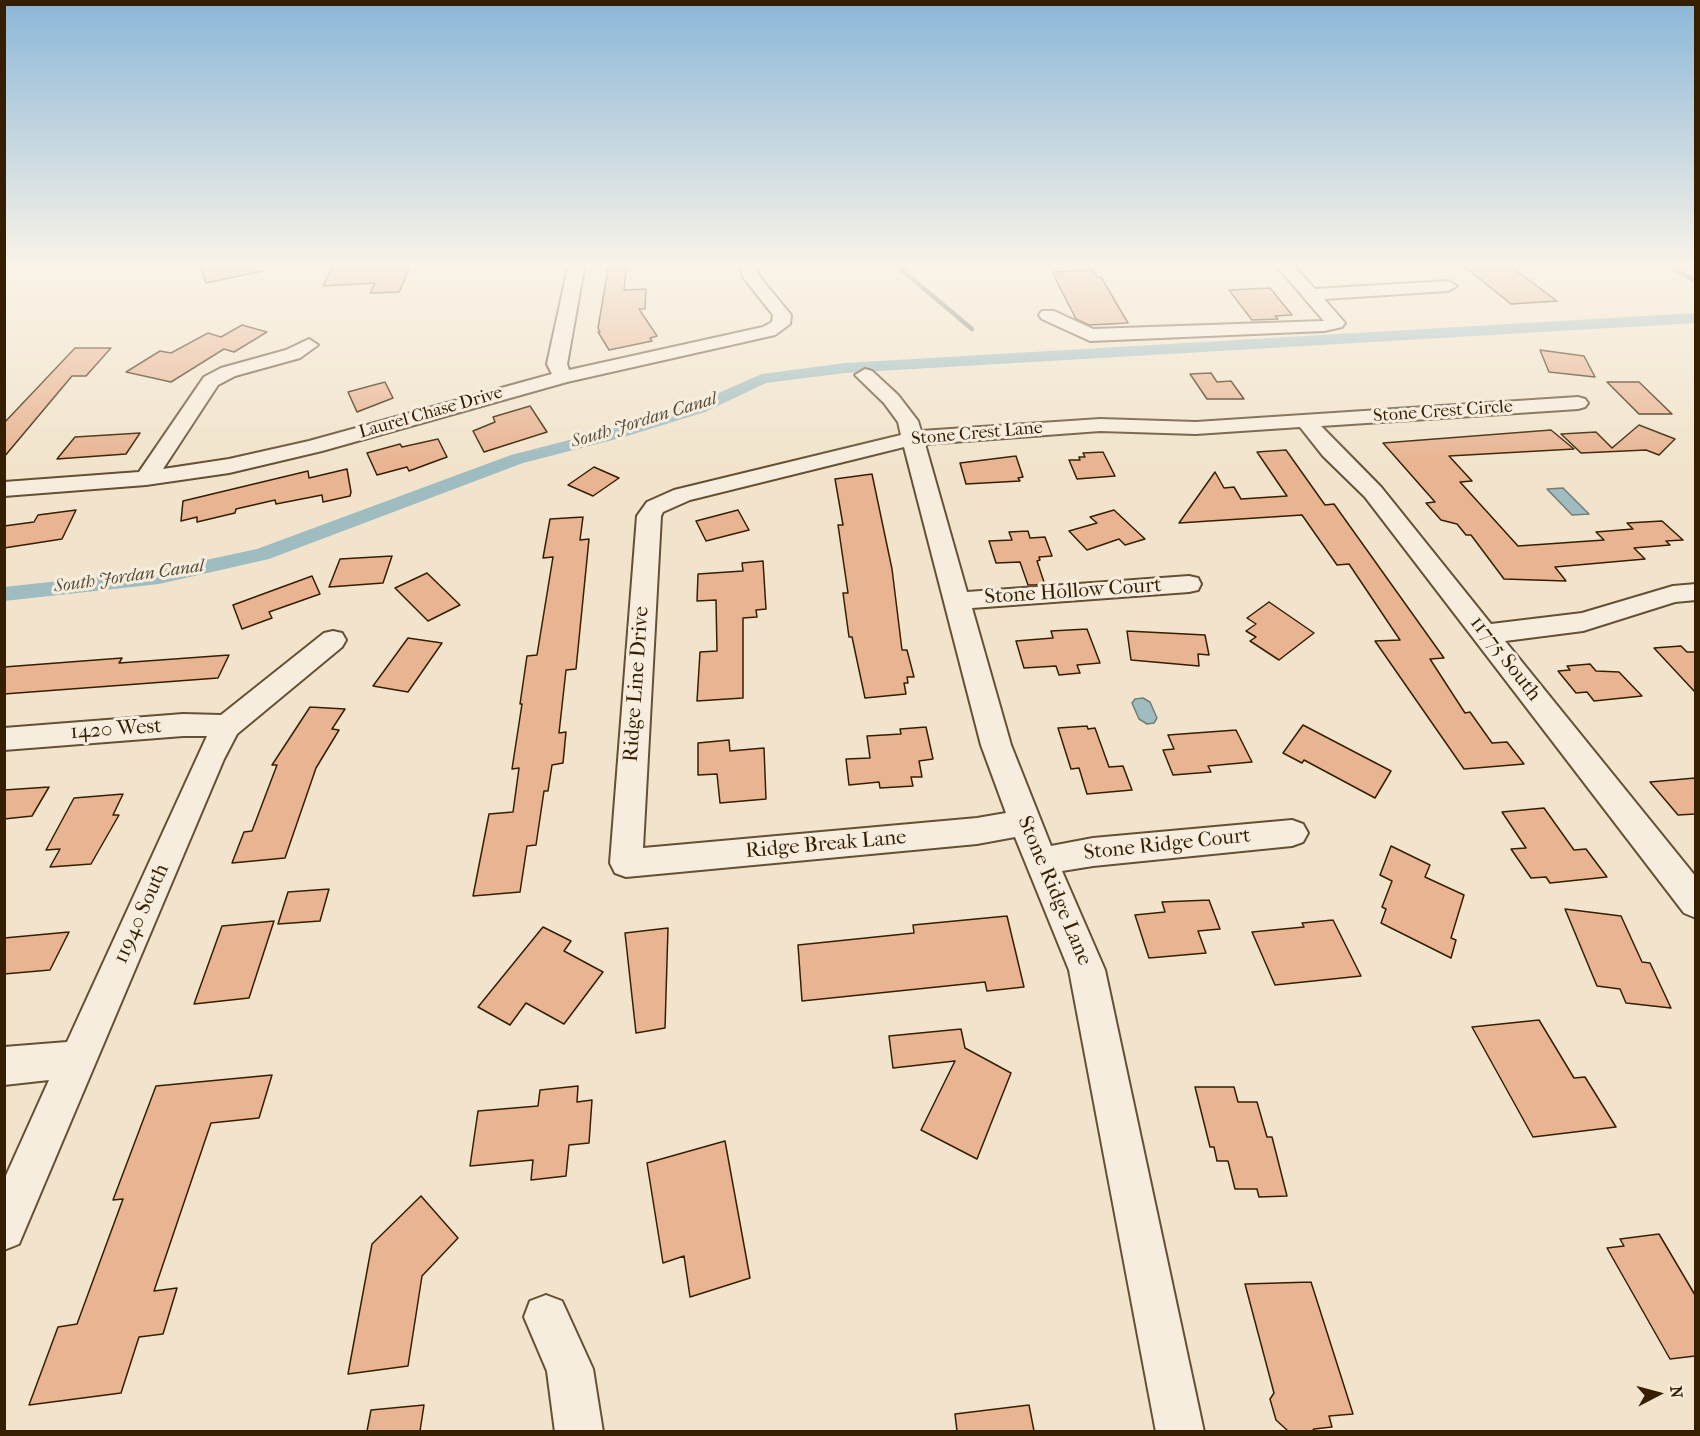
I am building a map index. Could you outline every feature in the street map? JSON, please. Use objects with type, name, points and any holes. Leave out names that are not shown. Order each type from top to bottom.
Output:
[{"type":"street","points":[[563,377],[557,363],[564,330]]},
{"type":"street","name":"Laurel Chase Drive","points":[[4,489],[146,478],[272,457],[563,377],[768,330]]},
{"type":"street","points":[[1080,330],[1090,335],[1236,330]]},
{"type":"street","points":[[146,478],[211,381],[228,372],[293,354],[309,345]]},
{"type":"street","name":"Stone Ridge Lane","points":[[865,375],[901,409],[908,421],[996,745],[1025,822],[1087,970],[1180,1431]]},
{"type":"street","name":"Stone Crest Circle","points":[[1307,422],[1578,404]]},
{"type":"street","name":"Stone Crest Lane","points":[[655,507],[682,495],[914,438],[1100,424],[1184,428],[1307,422]]},
{"type":"street","name":"11775 South","points":[[1307,422],[1331,451],[1359,476],[1695,901]]},
{"type":"street","name":"Ridge Line Drive","points":[[626,863],[647,525],[649,516],[655,507]]},
{"type":"street","name":"Stone Hollow Court","points":[[957,601],[1189,584]]},
{"type":"street","points":[[1485,634],[1583,622],[1673,594],[1695,592]]},
{"type":"street","name":"11940 South","points":[[4,1229],[209,759],[227,726],[333,640]]},
{"type":"street","name":"1420 West","points":[[4,739],[183,725],[227,726]]},
{"type":"street","name":"Ridge Break Lane","points":[[626,863],[977,831],[1025,822]]},
{"type":"street","name":"Stone Ridge Court","points":[[1043,861],[1093,852],[1292,832]]},
{"type":"street","points":[[4,1066],[79,1059]]},
{"type":"street","points":[[546,1317],[570,1369],[579,1431]]},
{"type":"water","points":[[1563,488],[1589,514],[1572,515],[1547,489]]},
{"type":"water","points":[[1143,698],[1150,702],[1157,718],[1154,723],[1147,724],[1139,719],[1132,703],[1135,699]]},
{"type":"building","points":[[233,330],[267,332],[234,352],[224,349],[171,382],[126,372],[160,351],[171,353],[208,333],[221,337]]},
{"type":"building","points":[[599,330],[653,330],[657,336],[650,338],[652,341],[609,350],[598,332]]},
{"type":"building","points":[[75,348],[111,348],[86,376],[72,376],[4,457],[4,423]]},
{"type":"building","points":[[1540,350],[1584,356],[1595,377],[1549,372]]},
{"type":"building","points":[[1211,373],[1217,382],[1231,381],[1244,399],[1207,399],[1190,374]]},
{"type":"building","points":[[385,382],[393,398],[357,412],[348,392]]},
{"type":"building","points":[[1607,382],[1639,382],[1672,414],[1639,414]]},
{"type":"building","points":[[530,406],[547,432],[484,452],[473,431],[495,422],[493,417]]},
{"type":"building","points":[[1639,425],[1675,439],[1659,455],[1646,450],[1581,453],[1561,434],[1596,432],[1612,448]]},
{"type":"building","points":[[1551,430],[1574,449],[1449,456],[1472,481],[1460,482],[1518,546],[1604,540],[1596,532],[1633,529],[1627,523],[1662,521],[1683,540],[1666,541],[1670,545],[1634,548],[1645,559],[1555,567],[1566,581],[1504,579],[1471,535],[1466,535],[1457,524],[1441,520],[1426,503],[1435,502],[1383,443]]},
{"type":"building","points":[[140,433],[126,454],[57,459],[75,437]]},
{"type":"building","points":[[438,439],[447,457],[409,471],[407,467],[377,475],[367,453],[400,444],[402,447]]},
{"type":"building","points":[[1286,450],[1325,505],[1334,504],[1444,658],[1430,659],[1465,713],[1470,712],[1492,743],[1507,742],[1524,764],[1464,769],[1375,641],[1400,640],[1349,564],[1337,565],[1302,515],[1179,523],[1215,472],[1224,488],[1234,487],[1241,499],[1287,496],[1257,452]]},
{"type":"building","points":[[1103,452],[1115,476],[1077,479],[1069,460],[1080,460],[1079,457],[1085,457],[1083,453]]},
{"type":"building","points":[[1016,456],[1023,477],[1018,478],[1020,481],[966,484],[960,463]]},
{"type":"building","points":[[594,467],[619,478],[593,496],[568,485]]},
{"type":"building","points":[[347,469],[350,496],[323,502],[322,495],[276,504],[275,500],[236,509],[235,513],[197,522],[197,517],[181,521],[183,501],[308,471],[309,478]]},
{"type":"building","points":[[872,474],[892,569],[902,650],[907,650],[914,677],[907,677],[908,683],[904,683],[906,694],[865,698],[852,637],[849,637],[843,593],[848,593],[838,525],[843,525],[835,479]]},
{"type":"building","points":[[76,510],[62,539],[4,548],[4,526],[34,522],[38,515]]},
{"type":"building","points":[[738,510],[749,530],[706,541],[696,521]]},
{"type":"building","points":[[1114,510],[1145,539],[1125,545],[1119,539],[1087,550],[1069,531],[1097,523],[1090,517]]},
{"type":"building","points":[[583,517],[580,540],[589,539],[576,669],[566,670],[559,733],[566,732],[563,763],[552,765],[548,791],[544,791],[536,845],[527,846],[520,892],[473,896],[489,814],[513,812],[519,768],[512,769],[527,656],[537,655],[553,557],[543,558],[550,519]]},
{"type":"building","points":[[1028,531],[1030,538],[1045,537],[1052,556],[1039,557],[1040,560],[1037,561],[1044,582],[1036,585],[1028,585],[1020,562],[996,563],[989,541],[1012,540],[1009,532]]},
{"type":"building","points":[[392,556],[383,583],[329,587],[340,559]]},
{"type":"building","points":[[763,561],[766,609],[756,610],[757,617],[743,618],[743,698],[697,701],[700,652],[717,651],[716,600],[697,601],[698,574],[743,571],[742,563]]},
{"type":"building","points":[[427,573],[460,605],[428,621],[395,588]]},
{"type":"building","points":[[312,576],[320,594],[269,612],[272,618],[242,629],[233,605]]},
{"type":"building","points":[[1269,602],[1314,633],[1279,660],[1250,641],[1256,637],[1246,631],[1256,624],[1247,618]]},
{"type":"building","points":[[1087,629],[1100,663],[1077,665],[1080,673],[1059,675],[1056,666],[1024,668],[1016,641],[1053,638],[1051,631]]},
{"type":"building","points":[[1127,631],[1205,635],[1209,655],[1198,654],[1199,666],[1131,660]]},
{"type":"building","points":[[408,638],[442,643],[408,692],[373,686]]},
{"type":"building","points":[[1681,646],[1687,652],[1695,652],[1695,692],[1654,648]]},
{"type":"building","points":[[229,655],[218,678],[4,694],[4,667],[122,658],[119,663]]},
{"type":"building","points":[[1590,664],[1596,671],[1619,672],[1642,696],[1594,701],[1587,692],[1576,693],[1558,671],[1570,670],[1567,666]]},
{"type":"building","points":[[310,707],[345,709],[332,729],[339,730],[316,768],[285,858],[232,863],[244,832],[252,831],[277,765],[272,765]]},
{"type":"building","points":[[1303,725],[1391,771],[1375,798],[1304,760],[1302,763],[1283,753]]},
{"type":"building","points":[[1087,726],[1088,729],[1095,728],[1109,767],[1123,766],[1132,790],[1087,794],[1079,768],[1071,769],[1058,728]]},
{"type":"building","points":[[926,727],[933,759],[919,761],[922,777],[911,777],[913,786],[880,788],[879,782],[849,785],[846,759],[870,758],[867,736],[901,734],[900,729]]},
{"type":"building","points":[[1236,730],[1252,762],[1208,766],[1211,772],[1173,775],[1163,750],[1174,749],[1168,735]]},
{"type":"building","points":[[729,740],[730,751],[764,748],[766,799],[720,803],[717,774],[698,775],[698,743]]},
{"type":"building","points":[[1695,778],[1695,814],[1678,815],[1650,782]]},
{"type":"building","points":[[49,787],[32,816],[4,819],[4,790]]},
{"type":"building","points":[[123,794],[113,815],[119,815],[91,864],[50,867],[60,849],[46,850],[74,798]]},
{"type":"building","points":[[1544,808],[1574,850],[1586,849],[1607,877],[1550,883],[1546,877],[1531,878],[1511,849],[1526,848],[1502,812]]},
{"type":"building","points":[[1391,846],[1430,865],[1425,877],[1464,895],[1451,938],[1456,940],[1451,958],[1381,923],[1386,909],[1382,907],[1392,881],[1380,875]]},
{"type":"building","points":[[329,889],[320,921],[278,924],[288,892]]},
{"type":"building","points":[[1209,900],[1220,929],[1198,931],[1206,953],[1149,958],[1135,915],[1165,912],[1162,902]]},
{"type":"building","points":[[1565,909],[1621,916],[1642,962],[1650,963],[1671,1008],[1626,1003],[1620,989],[1597,986]]},
{"type":"building","points":[[1007,916],[1024,987],[987,991],[985,982],[802,1001],[798,945],[914,933],[913,925]]},
{"type":"building","points":[[1333,920],[1361,976],[1275,985],[1252,932],[1304,927],[1302,923]]},
{"type":"building","points":[[274,921],[249,998],[194,1004],[222,926]]},
{"type":"building","points":[[543,927],[571,941],[564,951],[603,972],[564,1024],[526,1003],[510,1025],[478,1007]]},
{"type":"building","points":[[668,928],[665,1028],[636,1033],[625,933]]},
{"type":"building","points":[[69,932],[50,970],[4,974],[4,938]]},
{"type":"building","points":[[1539,1020],[1574,1078],[1585,1077],[1616,1127],[1533,1137],[1472,1027]]},
{"type":"building","points":[[961,1029],[965,1048],[1011,1073],[977,1159],[921,1130],[955,1061],[893,1068],[889,1036]]},
{"type":"building","points":[[272,1075],[259,1118],[211,1123],[154,1291],[177,1288],[163,1334],[139,1337],[121,1393],[29,1405],[58,1327],[77,1324],[123,1199],[113,1200],[156,1086]]},
{"type":"building","points":[[578,1086],[577,1102],[592,1100],[589,1143],[569,1145],[566,1176],[531,1180],[533,1160],[470,1166],[478,1111],[538,1106],[540,1090]]},
{"type":"building","points":[[1195,1087],[1234,1087],[1238,1102],[1257,1102],[1267,1137],[1272,1137],[1287,1196],[1259,1197],[1257,1189],[1235,1189],[1228,1161],[1217,1161],[1214,1147],[1210,1147]]},
{"type":"building","points":[[725,1141],[750,1278],[690,1297],[684,1256],[663,1263],[647,1163]]},
{"type":"building","points":[[421,1196],[458,1238],[422,1276],[408,1366],[348,1374],[372,1244]]},
{"type":"building","points":[[1659,1234],[1695,1295],[1695,1356],[1670,1359],[1607,1248],[1624,1246],[1620,1239]]},
{"type":"building","points":[[1311,1282],[1353,1414],[1329,1416],[1332,1427],[1312,1431],[1288,1431],[1276,1420],[1270,1399],[1274,1393],[1245,1284]]},
{"type":"building","points":[[424,1405],[420,1431],[367,1431],[371,1410]]},
{"type":"building","points":[[1029,1405],[1034,1431],[957,1431],[955,1414]]},
{"type":"waterway","name":"South Jordan Canal","points":[[4,594],[159,577],[262,554],[517,459],[618,433],[699,408],[762,379],[845,368],[1492,330]]}]
